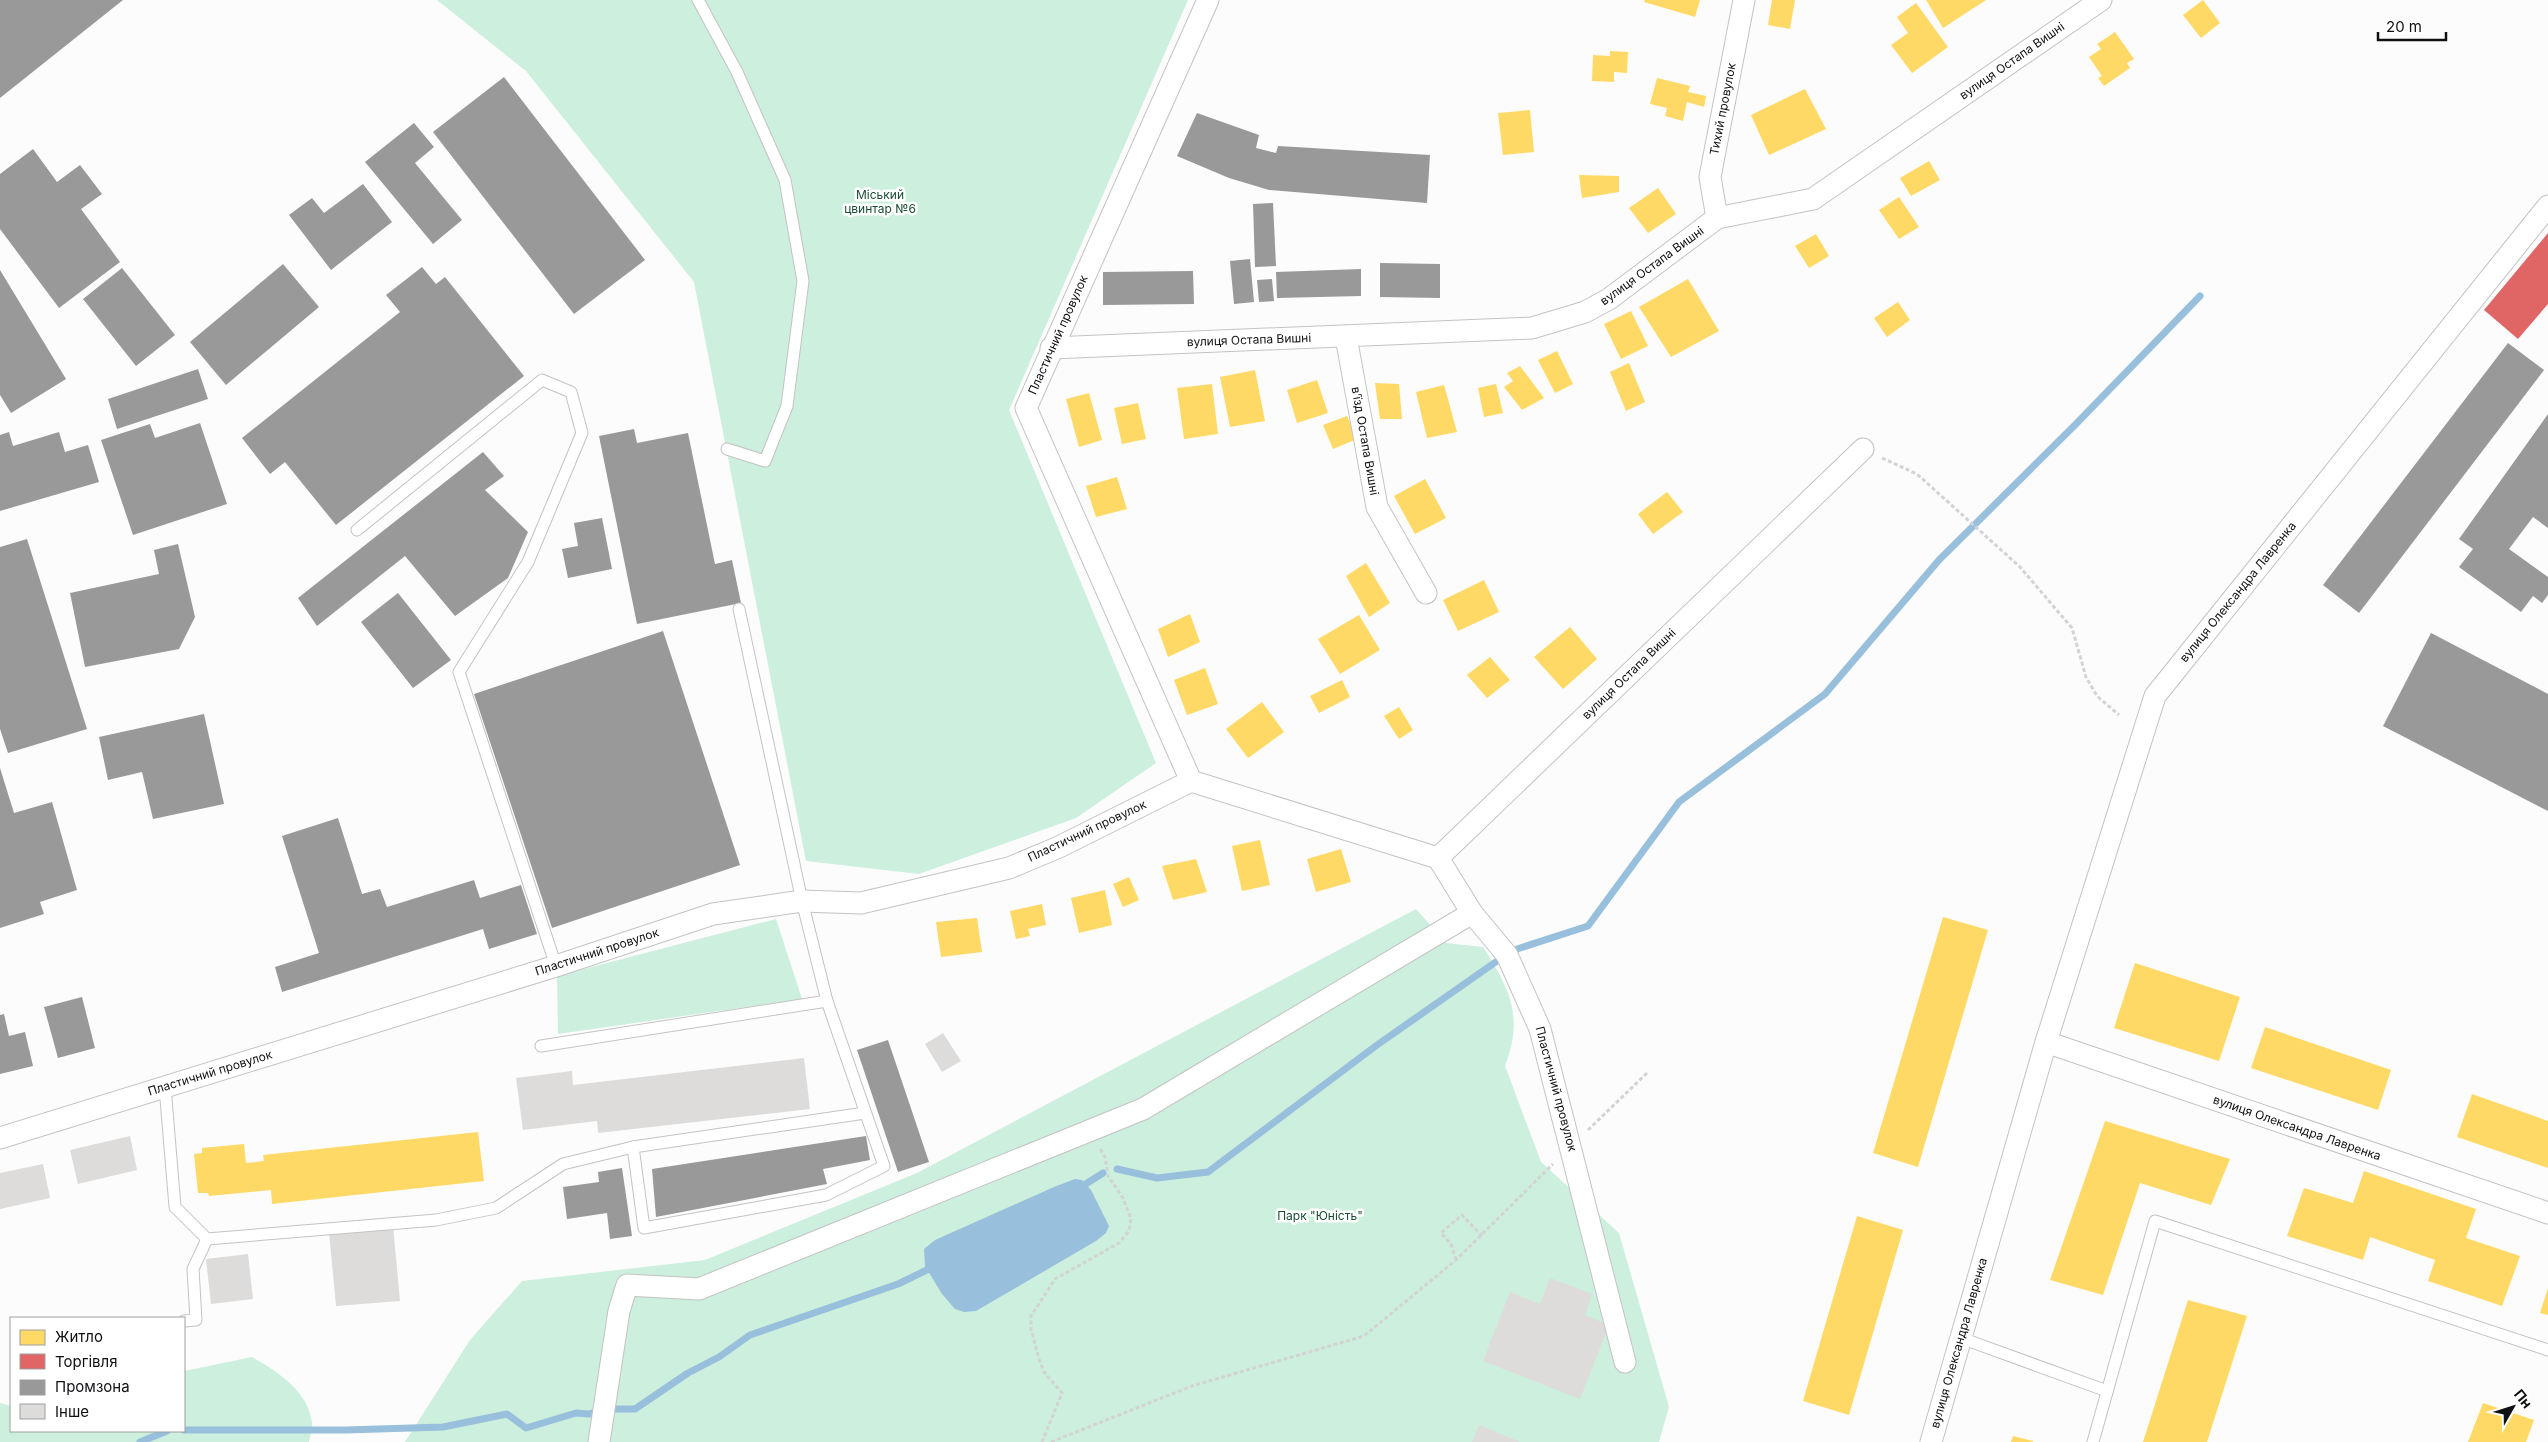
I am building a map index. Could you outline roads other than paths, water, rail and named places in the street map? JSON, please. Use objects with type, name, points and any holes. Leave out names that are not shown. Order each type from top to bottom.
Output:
[{"type":"street","name":"Пластичний провулок","points":[[0,1138],[556,966],[713,914],[802,901],[861,903],[1009,868],[1060,847],[1190,781],[1026,408],[1051,348],[1208,0]]},
{"type":"street","name":"Тихий провулок","points":[[1717,218],[1710,177],[1744,0]]},
{"type":"street","name":"вулиця Остапа Вишні","points":[[1051,348],[1532,328],[1585,312],[1609,299],[1717,218],[1812,199],[2101,0]]},
{"type":"street","name":"вулиця Олександра Лавренка","points":[[1931,1442],[2046,1042],[2155,696],[2548,206]]},
{"type":"street","name":"в’їзд Остапа Вишні","points":[[1346,336],[1377,507],[1426,593]]},
{"type":"street","name":"вулиця Остапа Вишні","points":[[1438,858],[1863,449]]},
{"type":"street","points":[[1190,781],[1438,858]]},
{"type":"street","name":"Пластичний провулок","points":[[1438,858],[1472,913],[1507,954],[1540,1029],[1572,1146],[1625,1362]]},
{"type":"street","points":[[599,1434],[619,1311],[627,1285],[700,1289],[1143,1109],[1472,913]]},
{"type":"street","name":"вулиця Олександра Лавренка","points":[[2046,1042],[2548,1213]]},
{"type":"lane","points":[[698,0],[737,72],[785,180],[803,280],[787,406],[765,461],[727,449]]},
{"type":"lane","points":[[357,530],[542,380],[571,392],[582,433],[528,562],[459,672],[556,966]]},
{"type":"lane","points":[[633,1147],[644,1228],[826,1195],[884,1166],[828,1001],[802,901],[739,609]]},
{"type":"lane","points":[[540,1046],[828,1001]]},
{"type":"lane","points":[[165,1087],[176,1207],[207,1239]]},
{"type":"lane","points":[[207,1239],[436,1220],[496,1208],[563,1164],[633,1147],[865,1113]]},
{"type":"lane","points":[[2093,1442],[2155,1221],[2548,1350]]},
{"type":"lane","points":[[185,1321],[196,1320],[193,1269],[207,1239]]},
{"type":"lane","points":[[1961,1338],[2108,1391]]},
{"type":"water","points":[[1075,1179],[1082,1180],[1091,1190],[1109,1226],[1106,1233],[1096,1241],[976,1311],[964,1312],[955,1309],[942,1294],[925,1266],[924,1249],[935,1240]]},
{"type":"waterway","points":[[1517,949],[1588,926],[1679,802],[1825,694],[1939,560],[2075,425],[2200,296]]},
{"type":"waterway","points":[[1117,1169],[1157,1178],[1208,1172],[1377,1045],[1500,959]]},
{"type":"waterway","points":[[1078,1189],[1103,1173]]},
{"type":"waterway","points":[[185,1430],[346,1430],[443,1427],[507,1414],[526,1428],[576,1413],[589,1414],[611,1409],[635,1409],[688,1373],[719,1357],[750,1335],[898,1284],[935,1266]]},
{"type":"waterway","points":[[140,1442],[165,1432]]},
{"type":"park label","name":"Міський цвинтар №6","points":[[880,202]]},
{"type":"park label","name":"Парк \"Юність\"","points":[[1320,1216]]}]
